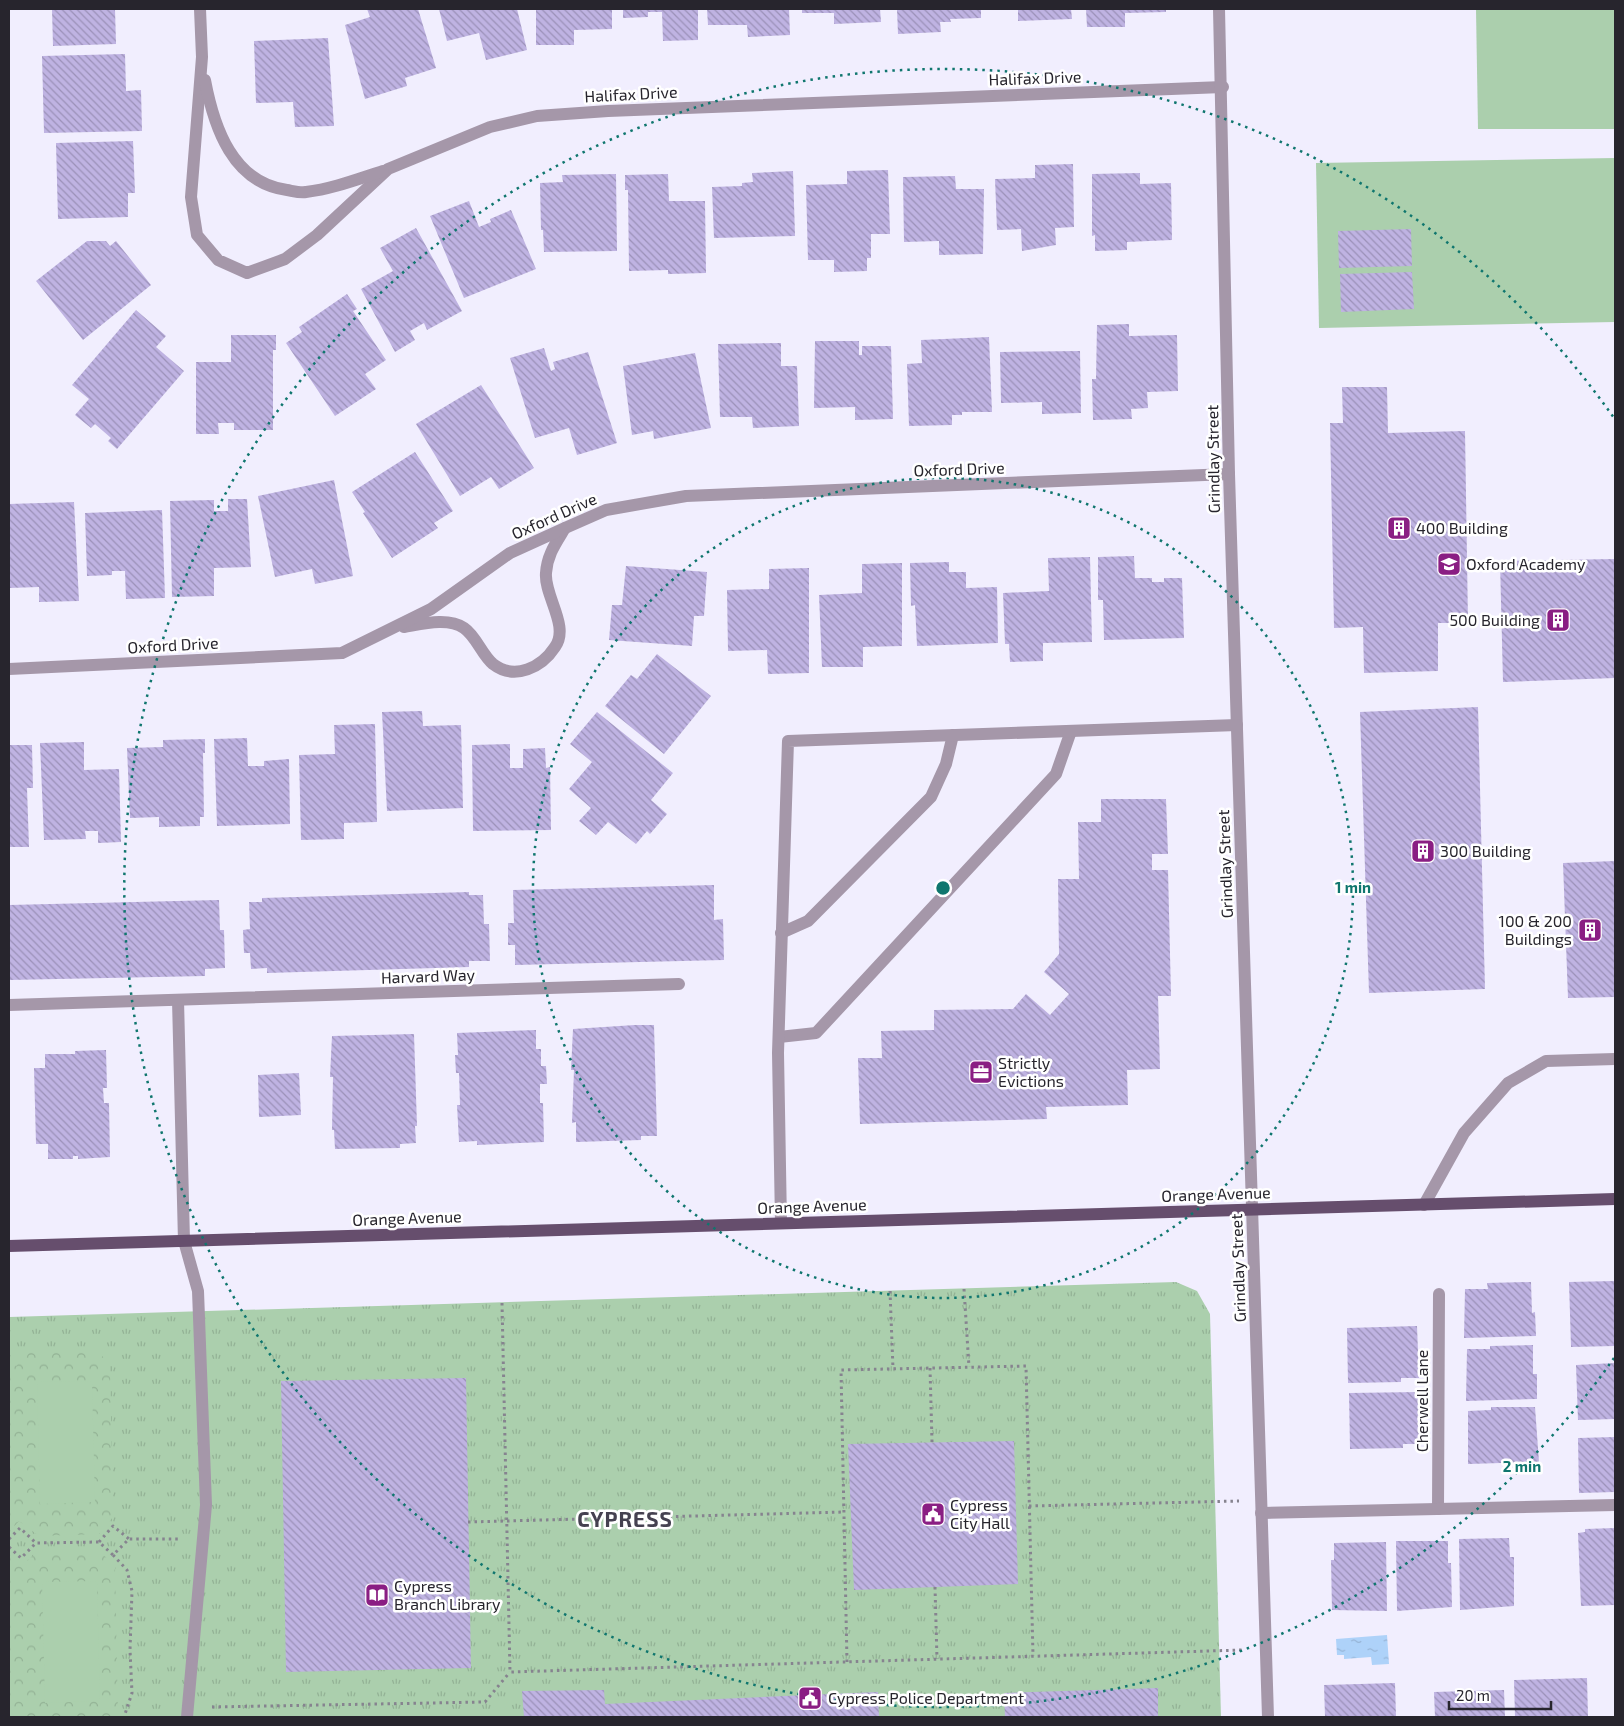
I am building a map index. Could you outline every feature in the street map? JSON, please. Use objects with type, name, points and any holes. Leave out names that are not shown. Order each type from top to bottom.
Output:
[{"type":"main road","name":"Orange Avenue","points":[[9,1246],[1615,1200]]},
{"type":"street","points":[[200,9],[202,57],[215,121],[235,161],[253,179],[278,189],[304,192],[330,188],[388,170]]},
{"type":"street","name":"Grindlay Street","points":[[1219,9],[1229,474],[1268,1717]]},
{"type":"street","name":"Halifax Drive","points":[[202,57],[191,197],[197,235],[218,260],[246,273],[285,259],[318,235],[388,170],[490,127],[537,116],[608,111],[1222,87]]},
{"type":"street","name":"Oxford Drive","points":[[9,669],[342,653],[431,609],[510,554],[565,528],[606,510],[686,496],[1229,474]]},
{"type":"street","points":[[390,629],[447,622],[465,628],[493,664],[510,672],[530,670],[546,660],[557,645],[559,625],[545,575],[549,554],[565,528]]},
{"type":"street","points":[[781,1223],[779,1037],[788,741],[1237,725]]},
{"type":"street","points":[[779,1037],[816,1032],[1056,774],[1071,731]]},
{"type":"street","points":[[781,933],[808,921],[931,797],[946,764],[953,735]]},
{"type":"street","name":"Harvard Way","points":[[9,1005],[679,984]]},
{"type":"street","points":[[178,1000],[184,1241],[198,1292],[206,1505],[188,1717]]},
{"type":"street","points":[[1424,1205],[1464,1133],[1508,1083],[1546,1061],[1615,1059]]},
{"type":"street","name":"Cherwell Lane","points":[[1438,1509],[1439,1294]]},
{"type":"street","points":[[1261,1507],[1438,1509],[1615,1505]]},
{"type":"path","points":[[964,1289],[970,1367]]},
{"type":"path","points":[[890,1291],[893,1369]]},
{"type":"path","points":[[211,1708],[485,1702],[510,1672],[502,1303]]},
{"type":"path","points":[[847,1662],[841,1370],[1026,1366],[1033,1656]]},
{"type":"path","points":[[930,1368],[932,1442]]},
{"type":"path","points":[[1029,1506],[1261,1507]]},
{"type":"path","points":[[468,1522],[844,1512]]},
{"type":"path","points":[[99,1542],[113,1526],[129,1539],[203,1539]]},
{"type":"path","points":[[9,1539],[20,1528],[36,1543],[99,1542],[128,1570],[132,1591],[130,1650],[132,1693],[124,1717]]},
{"type":"path","points":[[114,1555],[129,1539]]},
{"type":"path","points":[[9,1547],[21,1558],[36,1543]]},
{"type":"path","points":[[935,1587],[937,1659]]},
{"type":"path","points":[[510,1672],[1265,1649]]},
{"type":"green space","points":[[1476,9],[1615,9],[1615,129],[1478,129]]},
{"type":"green space","points":[[1615,158],[1615,322],[1319,328],[1316,163]]},
{"type":"green space","points":[[1176,1282],[1197,1291],[1210,1314],[1221,1717],[9,1717],[9,1317]]},
{"type":"green space","points":[[96,1349],[110,1365],[113,1517],[99,1534],[39,1536],[19,1521],[9,1532],[9,1358],[16,1366],[31,1351]]},
{"type":"green space","points":[[92,1381],[95,1502],[40,1504],[37,1382]]},
{"type":"green space","points":[[99,1550],[115,1567],[118,1717],[9,1717],[9,1554],[22,1565],[38,1551]]},
{"type":"green space","points":[[97,1581],[100,1701],[45,1703],[42,1582]]},
{"type":"water","points":[[1387,1635],[1389,1664],[1372,1665],[1371,1657],[1344,1659],[1344,1655],[1337,1655],[1336,1639]]},
{"type":"building","points":[[52,9],[115,9],[116,44],[53,46]]},
{"type":"building","points":[[367,9],[418,9],[436,68],[405,78],[407,86],[365,99],[345,25],[370,17]]},
{"type":"building","points":[[439,9],[517,9],[527,50],[486,60],[479,33],[447,41]]},
{"type":"building","points":[[536,9],[612,9],[612,29],[574,30],[574,45],[536,45]]},
{"type":"building","points":[[623,9],[698,9],[698,40],[663,41],[662,12],[648,12],[648,17],[623,18]]},
{"type":"building","points":[[707,9],[789,9],[790,35],[748,37],[747,25],[708,25]]},
{"type":"building","points":[[802,9],[880,9],[881,22],[834,24],[834,13],[802,13]]},
{"type":"building","points":[[897,9],[981,9],[981,18],[950,19],[951,22],[940,22],[941,32],[898,34]]},
{"type":"building","points":[[1018,9],[1071,9],[1072,19],[1018,21]]},
{"type":"building","points":[[1086,9],[1166,9],[1166,12],[1125,13],[1125,27],[1087,27]]},
{"type":"building","points":[[328,38],[334,126],[295,127],[293,102],[256,103],[254,41]]},
{"type":"building","points":[[125,54],[126,91],[141,90],[142,131],[44,133],[42,56]]},
{"type":"building","points":[[133,141],[135,193],[128,193],[128,217],[58,219],[56,143]]},
{"type":"building","points":[[1073,164],[1074,227],[1055,228],[1056,245],[1022,251],[1021,229],[997,230],[995,179],[1035,178],[1035,165]]},
{"type":"building","points":[[888,170],[890,234],[871,234],[871,258],[867,258],[867,271],[834,272],[834,260],[808,260],[806,185],[847,184],[847,171]]},
{"type":"building","points":[[793,171],[795,236],[714,238],[712,187],[742,186],[742,183],[753,182],[752,173]]},
{"type":"building","points":[[1140,173],[1140,184],[1171,183],[1172,240],[1127,242],[1127,250],[1095,251],[1095,235],[1092,236],[1092,174]]},
{"type":"building","points":[[616,174],[617,251],[544,252],[543,230],[541,230],[540,183],[563,182],[562,175]]},
{"type":"building","points":[[668,174],[669,201],[705,201],[706,273],[668,274],[668,270],[629,271],[628,190],[625,190],[625,175]]},
{"type":"building","points":[[955,176],[956,189],[984,189],[983,254],[939,255],[939,241],[904,242],[903,177]]},
{"type":"building","points":[[469,201],[479,227],[491,222],[490,219],[511,210],[536,269],[464,298],[430,216]]},
{"type":"building","points":[[416,228],[462,311],[427,330],[424,323],[410,331],[415,340],[395,352],[361,289],[393,271],[380,248]]},
{"type":"building","points":[[1411,229],[1412,266],[1339,268],[1338,231]]},
{"type":"building","points":[[87,241],[106,241],[110,246],[116,241],[151,285],[83,340],[36,281]]},
{"type":"building","points":[[1412,272],[1414,309],[1341,312],[1340,274]]},
{"type":"building","points":[[347,294],[357,309],[353,311],[386,360],[365,374],[376,389],[335,416],[286,343],[302,332],[299,327]]},
{"type":"building","points":[[136,310],[166,336],[156,347],[184,371],[117,449],[108,441],[111,438],[95,424],[91,428],[75,415],[89,399],[72,385]]},
{"type":"building","points":[[1129,324],[1129,336],[1177,335],[1178,391],[1147,392],[1148,408],[1131,409],[1132,419],[1093,420],[1092,379],[1096,379],[1097,325]]},
{"type":"building","points":[[231,335],[276,335],[276,350],[273,350],[273,430],[234,430],[234,423],[218,423],[219,434],[196,434],[196,362],[231,362]]},
{"type":"building","points":[[989,337],[992,412],[962,412],[962,415],[952,415],[952,425],[909,426],[907,364],[922,363],[921,340]]},
{"type":"building","points":[[815,341],[859,341],[859,355],[862,355],[862,346],[891,346],[893,419],[855,420],[855,407],[814,408]]},
{"type":"building","points":[[781,343],[781,366],[797,366],[799,426],[753,428],[752,417],[720,417],[718,344]]},
{"type":"building","points":[[544,348],[551,371],[555,369],[553,362],[588,352],[617,443],[577,455],[569,428],[535,438],[510,358]]},
{"type":"building","points":[[1080,351],[1081,413],[1042,414],[1042,402],[1001,403],[1000,352]]},
{"type":"building","points":[[695,353],[711,428],[654,439],[653,431],[632,435],[623,366]]},
{"type":"building","points":[[481,385],[534,468],[499,489],[491,477],[460,496],[416,424]]},
{"type":"building","name":"400 Building","points":[[1342,387],[1387,387],[1388,433],[1465,431],[1468,623],[1438,623],[1438,671],[1364,673],[1363,627],[1334,628],[1330,423],[1343,423]]},
{"type":"building","points":[[415,452],[453,511],[434,523],[438,528],[392,558],[352,492]]},
{"type":"building","points":[[334,480],[353,576],[315,584],[312,569],[275,577],[258,496]]},
{"type":"building","points":[[228,499],[247,499],[251,567],[214,568],[214,596],[172,597],[170,501],[214,500],[214,511],[228,511]]},
{"type":"building","points":[[74,502],[79,601],[39,602],[39,587],[9,588],[9,504]]},
{"type":"building","points":[[162,510],[165,598],[126,599],[125,571],[112,571],[112,575],[87,576],[85,513]]},
{"type":"building","points":[[1134,556],[1135,578],[1152,578],[1152,582],[1164,582],[1164,578],[1182,578],[1184,638],[1104,640],[1103,600],[1098,600],[1098,557]]},
{"type":"building","points":[[1090,557],[1092,642],[1043,643],[1043,661],[1010,662],[1009,644],[1005,644],[1003,593],[1049,591],[1048,558]]},
{"type":"building","name":"500 Building","points":[[1615,559],[1615,678],[1503,682],[1500,561]]},
{"type":"building","points":[[949,562],[949,572],[966,572],[966,588],[997,587],[998,643],[917,646],[915,605],[911,606],[910,563]]},
{"type":"building","points":[[902,563],[902,646],[863,647],[863,667],[822,667],[819,595],[862,593],[862,564]]},
{"type":"building","points":[[626,566],[707,572],[704,616],[694,616],[692,646],[609,640],[612,605],[622,605]]},
{"type":"building","points":[[809,568],[809,673],[768,674],[767,650],[728,651],[727,590],[769,589],[769,569]]},
{"type":"building","points":[[657,654],[711,696],[664,754],[605,706],[631,675],[637,679]]},
{"type":"building","name":"300 Building","points":[[1478,707],[1485,989],[1369,993],[1360,712]]},
{"type":"building","points":[[422,711],[423,726],[461,725],[463,808],[387,811],[382,712]]},
{"type":"building","points":[[597,712],[673,773],[651,800],[667,814],[650,834],[647,831],[636,844],[608,822],[596,835],[579,821],[591,808],[569,789],[592,762],[570,744]]},
{"type":"building","points":[[375,724],[377,822],[344,823],[344,839],[301,840],[299,755],[335,754],[334,725]]},
{"type":"building","points":[[247,738],[248,766],[264,766],[264,761],[289,759],[290,824],[217,826],[214,739]]},
{"type":"building","points":[[205,739],[205,753],[203,753],[204,817],[200,817],[200,826],[159,827],[159,817],[130,818],[127,748],[163,747],[163,740]]},
{"type":"building","points":[[84,742],[84,770],[119,769],[121,842],[98,843],[98,831],[85,831],[86,839],[44,840],[40,743]]},
{"type":"building","points":[[510,744],[510,768],[523,768],[523,749],[545,748],[546,768],[550,767],[551,830],[473,831],[472,745]]},
{"type":"building","points":[[9,745],[32,745],[33,788],[27,788],[29,847],[9,847]]},
{"type":"building","points":[[1101,799],[1166,799],[1168,854],[1152,854],[1152,870],[1168,870],[1171,996],[1158,996],[1160,1069],[1127,1070],[1128,1105],[1046,1107],[1047,1119],[860,1124],[858,1058],[882,1058],[881,1031],[934,1030],[934,1010],[1013,1009],[1026,994],[1050,1015],[1069,994],[1044,972],[1059,954],[1058,879],[1079,879],[1078,822],[1101,822]]},
{"type":"building","name":"100 & 200 Buildings","points":[[1615,861],[1615,997],[1568,998],[1563,863]]},
{"type":"building","points":[[714,885],[714,920],[723,919],[724,960],[515,965],[515,945],[508,945],[508,923],[514,923],[513,890]]},
{"type":"building","points":[[469,892],[469,895],[483,895],[484,924],[489,924],[490,961],[469,961],[469,967],[267,973],[267,968],[251,969],[250,953],[244,953],[243,930],[250,929],[249,902],[262,902],[262,898]]},
{"type":"building","points":[[219,900],[220,930],[224,930],[225,968],[205,969],[205,976],[9,980],[9,905]]},
{"type":"building","points":[[654,1025],[657,1136],[641,1136],[641,1140],[576,1142],[576,1122],[572,1123],[574,1070],[571,1070],[573,1029]]},
{"type":"building","points":[[536,1030],[536,1049],[541,1049],[541,1066],[546,1066],[547,1084],[540,1084],[540,1103],[543,1103],[544,1142],[477,1145],[477,1141],[459,1142],[457,1105],[460,1105],[459,1073],[456,1073],[455,1055],[458,1055],[457,1033]]},
{"type":"building","points":[[414,1034],[416,1143],[400,1144],[400,1148],[335,1149],[334,1130],[332,1130],[333,1077],[330,1077],[332,1036]]},
{"type":"building","points":[[106,1050],[107,1088],[103,1088],[104,1103],[109,1103],[110,1157],[78,1159],[78,1156],[73,1156],[73,1159],[48,1159],[48,1144],[36,1144],[34,1068],[45,1068],[45,1054],[75,1054],[75,1051]]},
{"type":"building","points":[[299,1073],[301,1115],[259,1117],[258,1075]]},
{"type":"building","points":[[1615,1281],[1615,1346],[1571,1347],[1569,1282]]},
{"type":"building","points":[[1531,1282],[1532,1313],[1535,1312],[1536,1336],[1464,1338],[1465,1289],[1488,1289],[1487,1283]]},
{"type":"building","points":[[1417,1326],[1419,1378],[1401,1378],[1401,1382],[1348,1383],[1347,1328]]},
{"type":"building","points":[[1533,1345],[1533,1374],[1537,1374],[1537,1399],[1466,1401],[1467,1349],[1490,1349],[1490,1346]]},
{"type":"building","points":[[1615,1363],[1615,1419],[1578,1420],[1576,1365]]},
{"type":"building","name":"Cypress Branch Library","points":[[466,1378],[471,1668],[286,1672],[281,1381]]},
{"type":"building","points":[[1419,1392],[1420,1444],[1403,1444],[1403,1448],[1350,1449],[1349,1393]]},
{"type":"building","points":[[1491,1407],[1535,1407],[1539,1462],[1468,1464],[1468,1411],[1491,1410]]},
{"type":"building","points":[[1615,1437],[1615,1492],[1579,1493],[1578,1438]]},
{"type":"building","name":"Cypress City Hall","points":[[1014,1441],[1018,1584],[854,1590],[848,1444]]},
{"type":"building","points":[[1615,1528],[1615,1605],[1581,1606],[1578,1533],[1585,1532],[1585,1529]]},
{"type":"building","points":[[1509,1538],[1510,1557],[1514,1557],[1514,1606],[1460,1610],[1459,1539]]},
{"type":"building","points":[[1396,1541],[1448,1541],[1448,1563],[1451,1563],[1452,1607],[1397,1611]]},
{"type":"building","points":[[1386,1542],[1387,1611],[1332,1610],[1331,1560],[1334,1560],[1334,1543]]},
{"type":"building","points":[[1587,1678],[1588,1717],[1515,1717],[1514,1680]]},
{"type":"building","points":[[1395,1683],[1396,1717],[1325,1717],[1324,1685]]},
{"type":"building","name":"Cypress Police Department","points":[[1158,1688],[1158,1717],[1005,1717],[1004,1693]]},
{"type":"building","name":"Cypress Police Department","points":[[604,1690],[605,1704],[878,1692],[879,1717],[524,1717],[522,1691]]},
{"type":"building","points":[[1504,1690],[1505,1717],[1435,1717],[1434,1692]]},
{"type":"place","name":"400 Building","points":[[1399,528]]},
{"type":"place","name":"Oxford Academy","points":[[1449,564]]},
{"type":"place","name":"500 Building","points":[[1558,620]]},
{"type":"place","name":"300 Building","points":[[1423,851]]},
{"type":"place","name":"100 & 200 Buildings","points":[[1590,930]]},
{"type":"place","name":"Strictly Evictions","points":[[981,1072]]},
{"type":"place","name":"Cypress City Hall","points":[[933,1514]]},
{"type":"place","name":"Cypress Branch Library","points":[[377,1595]]},
{"type":"place","name":"Cypress Police Department","points":[[810,1698]]},
{"type":"district","name":"CYPRESS","points":[[625,1520]]}]
